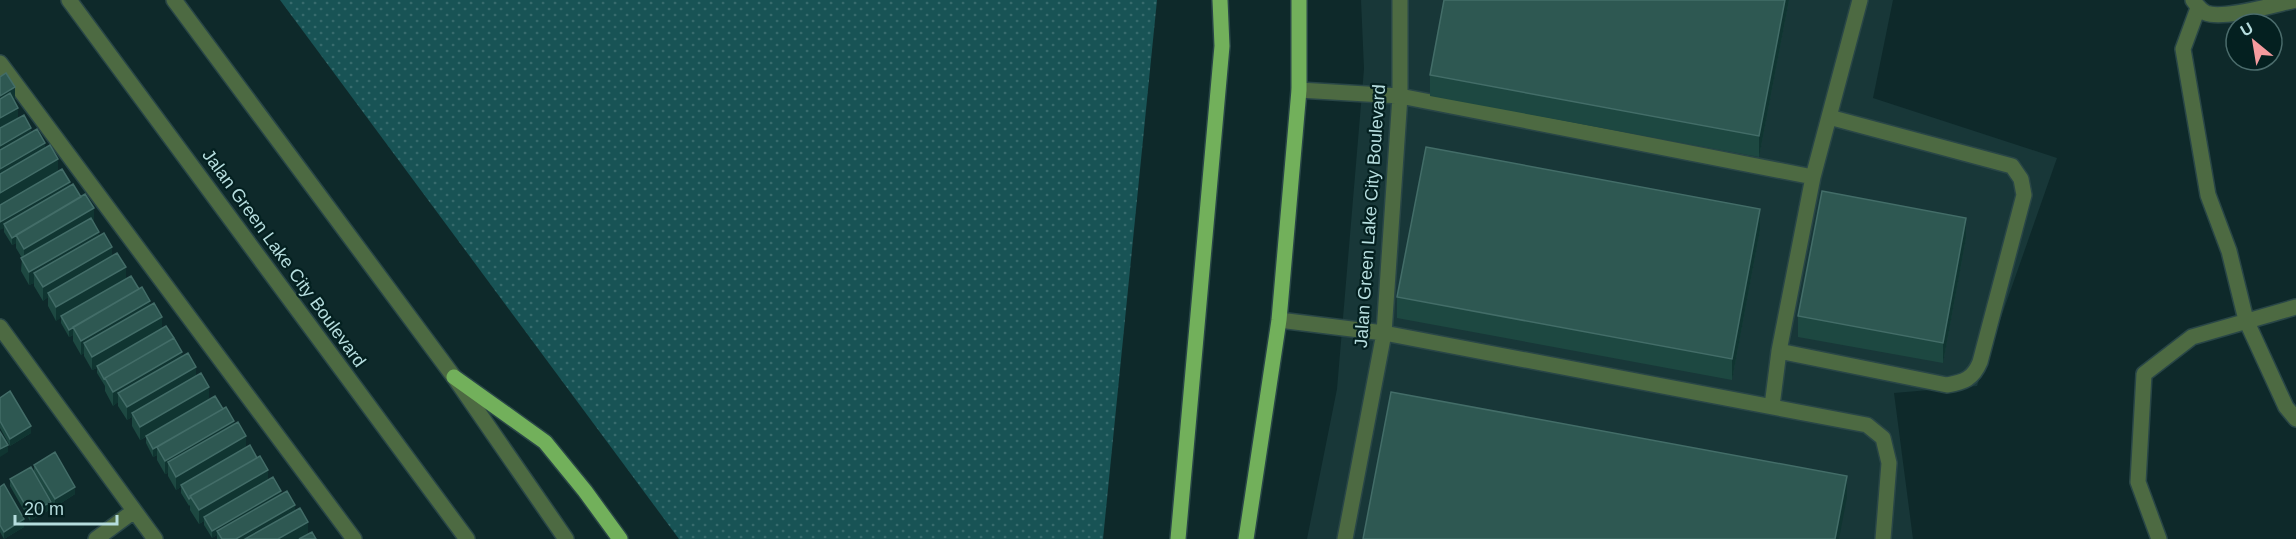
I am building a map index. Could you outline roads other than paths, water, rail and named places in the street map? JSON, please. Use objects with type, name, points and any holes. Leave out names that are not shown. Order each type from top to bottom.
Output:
[{"type":"main road","points":[[1178,539],[1221,57],[1220,0]]},
{"type":"main road","points":[[1246,539],[1279,320],[1299,90],[1299,0]]},
{"type":"main road","points":[[454,377],[545,441],[620,539]]},
{"type":"street","name":"Jalan Green Lake City Boulevard","points":[[69,0],[467,539]]},
{"type":"street","points":[[174,0],[454,377],[566,539]]},
{"type":"street","name":"Jalan Green Lake City Boulevard","points":[[1345,539],[1384,333],[1400,96],[1400,0]]},
{"type":"street","points":[[1772,406],[1779,351],[1813,177],[1860,0]]},
{"type":"street","points":[[2296,0],[2226,15],[2208,14],[2196,4],[2183,49],[2208,195],[2229,251],[2246,320],[2286,407],[2296,419]]},
{"type":"street","points":[[0,63],[354,539]]},
{"type":"street","points":[[1299,90],[1400,96],[1813,177]]},
{"type":"street","points":[[1779,351],[1947,385],[1964,382],[1974,375],[1980,362],[2024,195],[2021,179],[2013,166],[1829,117]]},
{"type":"street","points":[[2159,539],[2138,482],[2144,374],[2192,337],[2246,320],[2296,308]]},
{"type":"street","points":[[1279,320],[1384,333],[1867,425],[1883,438],[1889,463],[1883,539]]},
{"type":"street","points":[[0,327],[6,347],[155,539]]},
{"type":"street","points":[[96,539],[134,511]]}]
